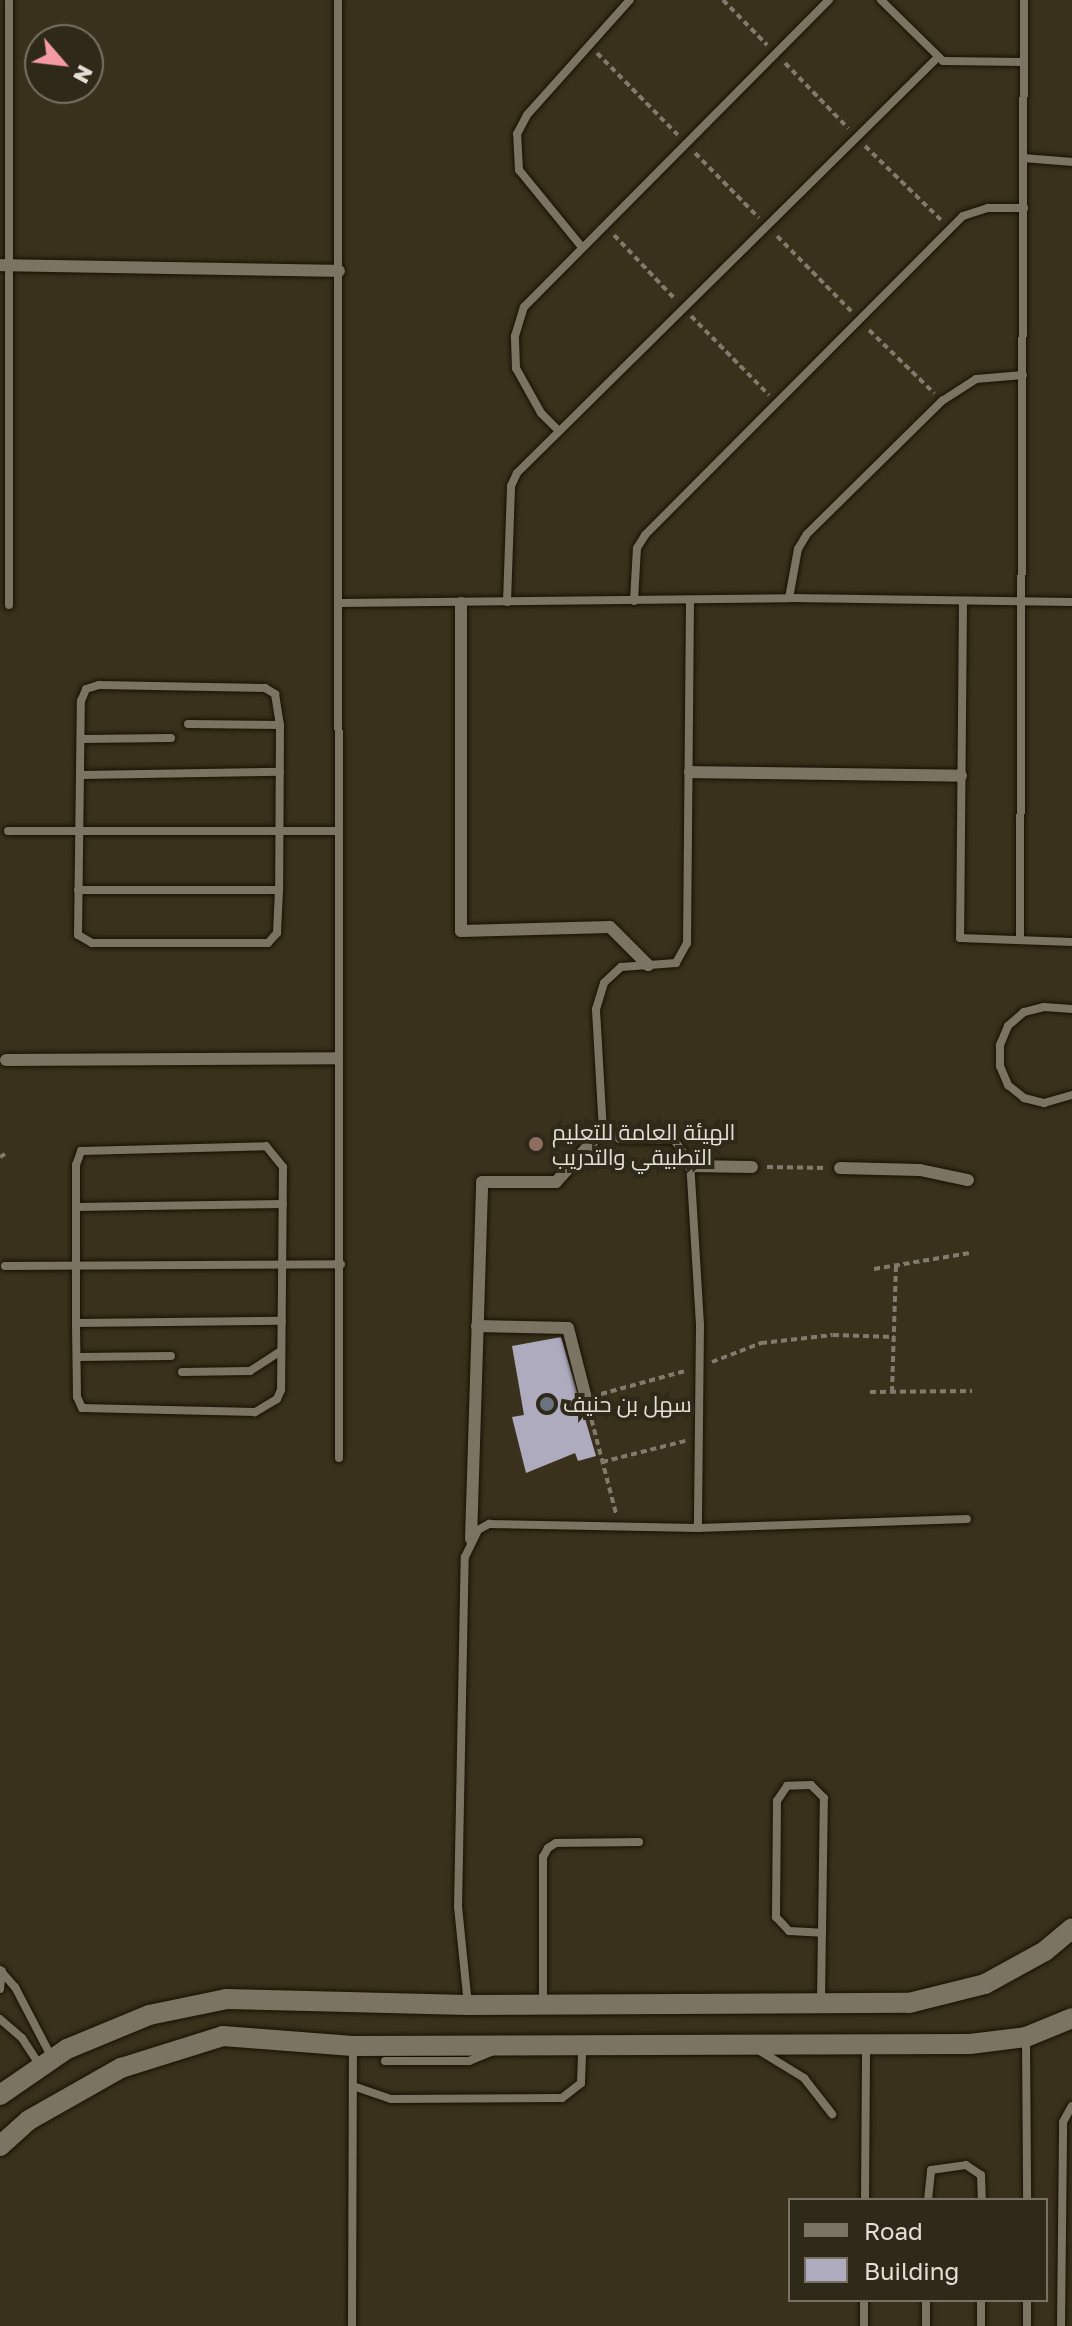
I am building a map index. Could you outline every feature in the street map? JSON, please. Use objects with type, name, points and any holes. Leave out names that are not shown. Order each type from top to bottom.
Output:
[{"type":"street","points":[[5,266],[339,271]]},
{"type":"street","points":[[461,603],[461,931],[610,927],[648,965]]},
{"type":"street","points":[[690,772],[961,776]]},
{"type":"street","points":[[6,1060],[337,1058]]},
{"type":"street","points":[[471,1539],[482,1182],[556,1182],[603,1130]]},
{"type":"street","points":[[690,1166],[752,1167]]},
{"type":"street","points":[[840,1168],[920,1170],[968,1180]]},
{"type":"street","points":[[477,1326],[568,1328],[586,1398]]},
{"type":"street","points":[[0,2095],[47,2063],[149,2015],[227,1999],[468,2005],[821,2006],[909,2003],[959,1992],[1045,1951],[1072,1928]]},
{"type":"street","points":[[0,2146],[29,2120],[121,2068],[223,2036],[353,2046],[970,2044],[1026,2037],[1072,2018]]},
{"type":"lane","points":[[9,0],[5,266],[9,605]]},
{"type":"lane","points":[[338,0],[339,1458]]},
{"type":"lane","points":[[581,246],[519,170],[517,134],[527,115],[630,0]]},
{"type":"lane","points":[[559,431],[541,413],[521,381],[515,336],[524,307],[581,246],[829,0]]},
{"type":"lane","points":[[881,0],[937,58],[957,63],[1023,62]]},
{"type":"lane","points":[[1020,939],[1024,0]]},
{"type":"lane","points":[[507,602],[511,486],[527,461],[937,58]]},
{"type":"lane","points":[[1024,158],[1072,162]]},
{"type":"lane","points":[[634,601],[637,548],[645,535],[949,228],[974,210],[1024,208]]},
{"type":"lane","points":[[789,598],[798,549],[807,534],[942,401],[976,379],[1023,375]]},
{"type":"lane","points":[[340,603],[789,598],[1072,602]]},
{"type":"lane","points":[[690,601],[687,943],[676,963],[621,967],[597,997],[603,1130],[620,1139],[674,1140],[690,1166],[699,1368],[698,1528]]},
{"type":"lane","points":[[963,602],[960,938],[1072,942]]},
{"type":"lane","points":[[99,685],[265,688],[278,699],[280,725],[277,933],[261,945],[86,943],[78,935],[83,694],[99,685]]},
{"type":"lane","points":[[188,724],[280,725]]},
{"type":"lane","points":[[81,739],[171,738]]},
{"type":"lane","points":[[81,775],[280,772]]},
{"type":"lane","points":[[8,831],[339,831]]},
{"type":"lane","points":[[78,890],[279,890]]},
{"type":"lane","points":[[1070,1011],[1044,1007],[1024,1012],[1008,1026],[1000,1045],[1000,1066],[1008,1085],[1024,1098],[1044,1103],[1070,1099]]},
{"type":"lane","points":[[266,1146],[282,1162],[283,1204],[281,1390],[270,1406],[255,1412],[88,1411],[77,1397],[77,1157],[95,1147],[266,1146]]},
{"type":"lane","points":[[76,1207],[283,1204]]},
{"type":"lane","points":[[5,1266],[341,1264]]},
{"type":"lane","points":[[76,1323],[282,1321]]},
{"type":"lane","points":[[182,1372],[250,1371],[281,1351]]},
{"type":"lane","points":[[77,1357],[171,1356]]},
{"type":"lane","points":[[468,2005],[458,1907],[465,1557],[471,1539],[489,1524],[698,1528],[967,1519]]},
{"type":"lane","points":[[821,2006],[824,1798],[811,1785],[787,1786],[777,1801],[776,1917],[789,1931],[822,1933]]},
{"type":"lane","points":[[543,2004],[543,1857],[548,1848],[556,1843],[639,1842]]},
{"type":"lane","points":[[0,1989],[1,1971]]},
{"type":"lane","points":[[1,1971],[47,2063]]},
{"type":"lane","points":[[0,2019],[47,2063]]},
{"type":"lane","points":[[1026,2037],[1027,2198]]},
{"type":"lane","points":[[744,2045],[804,2078],[832,2114]]},
{"type":"lane","points":[[865,2198],[866,2045]]},
{"type":"lane","points":[[352,2326],[353,2046]]},
{"type":"lane","points":[[385,2061],[469,2061],[500,2046]]},
{"type":"lane","points":[[353,2086],[391,2099],[562,2098],[581,2083],[582,2046]]},
{"type":"lane","points":[[1061,2326],[1063,2122],[1072,2106]]},
{"type":"lane","points":[[928,2198],[931,2170],[966,2165],[981,2175],[982,2198]]},
{"type":"lane","points":[[864,2302],[864,2326]]},
{"type":"lane","points":[[926,2302],[926,2326]]},
{"type":"lane","points":[[981,2302],[981,2326]]},
{"type":"lane","points":[[1027,2302],[1027,2326]]},
{"type":"path","points":[[723,0],[949,228]]},
{"type":"path","points":[[0,1157],[5,1154]]},
{"type":"path","points":[[752,1167],[840,1168]]},
{"type":"path","points":[[874,1269],[970,1253]]},
{"type":"path","points":[[892,1392],[896,1265]]},
{"type":"path","points":[[619,1527],[586,1398],[699,1368],[761,1343],[833,1335],[894,1337]]},
{"type":"path","points":[[870,1392],[972,1391]]},
{"type":"path","points":[[602,1462],[699,1438]]},
{"type":"shaded area","name":"الهيئة العامة للتعليم التطبيقي والتدريب","points":[[0,0],[1072,0],[1072,2326],[0,2326]]},
{"type":"building","name":"سهل بن حنيف","points":[[561,1337],[596,1456],[578,1461],[575,1453],[526,1473],[512,1417],[524,1415],[512,1346]]},
{"type":"place","name":"الهيئة العامة للتعليم التطبيقي والتدريب","points":[[536,1144]]},
{"type":"place","name":"سهل بن حنيف","points":[[547,1404]]}]
